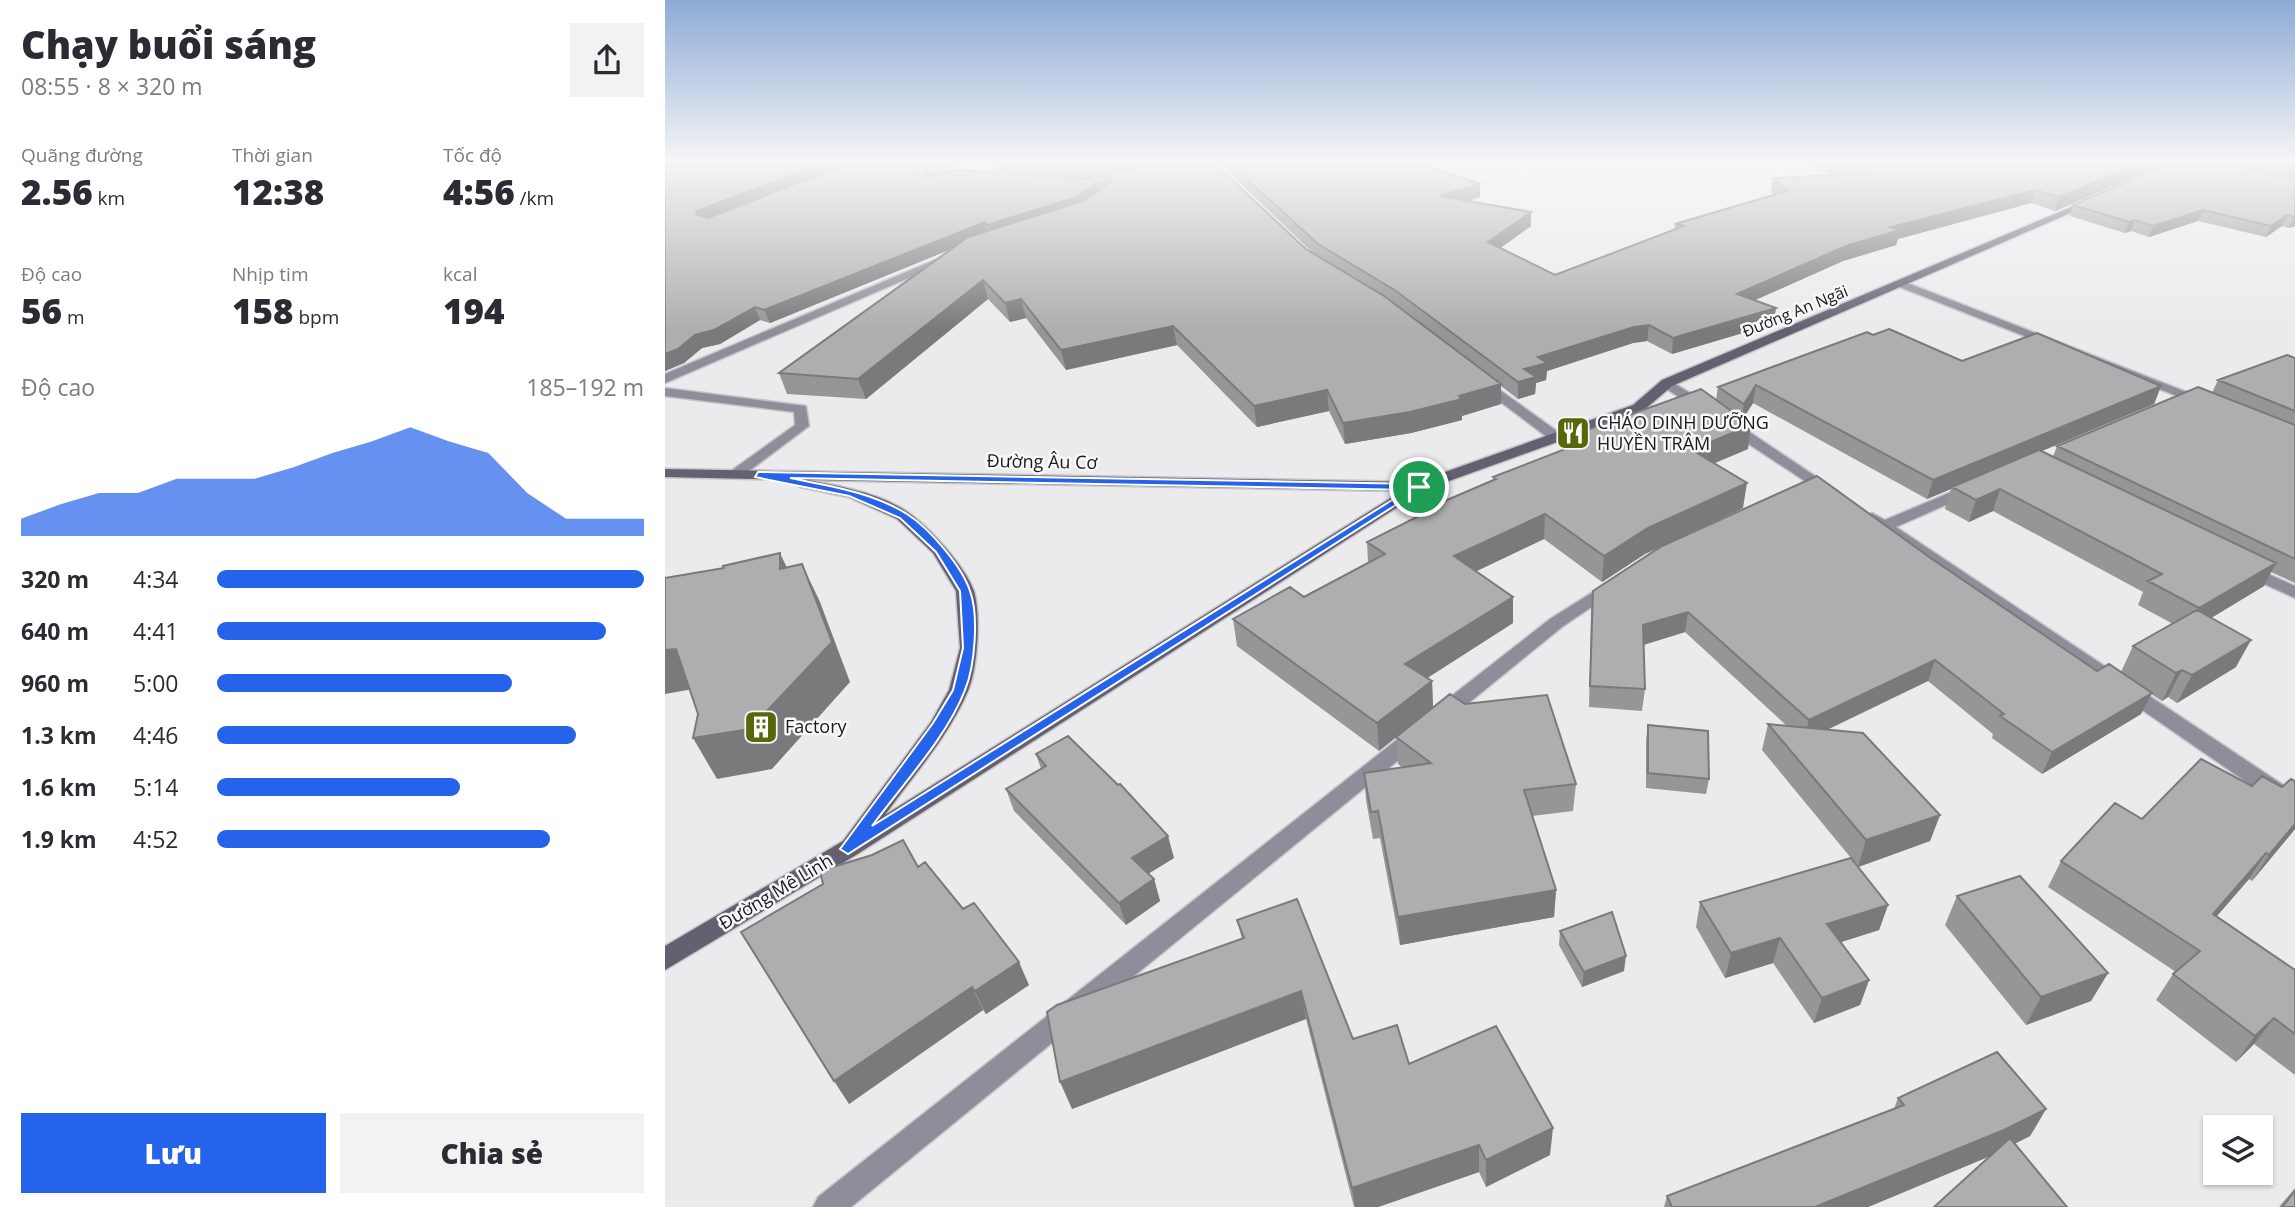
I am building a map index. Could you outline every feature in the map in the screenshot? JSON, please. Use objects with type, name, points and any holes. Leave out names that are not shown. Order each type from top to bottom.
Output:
[{"type":"main road","name":"Đường An Ngãi","points":[[1419,487],[1638,408],[1667,383],[2055,217]]},
{"type":"main road","name":"Đường Âu Cơ","points":[[665,472],[1419,487]]},
{"type":"main road","points":[[758,475],[852,494],[903,516],[940,550],[965,591],[969,648],[959,690],[938,727],[848,849]]},
{"type":"main road","name":"Đường Mê Linh","points":[[665,959],[848,849],[1419,487]]},
{"type":"street","points":[[665,379],[960,253]]},
{"type":"street","points":[[1901,284],[2216,407]]},
{"type":"street","points":[[1468,370],[1556,437]]},
{"type":"street","points":[[1667,383],[1856,507],[2295,804]]},
{"type":"street","points":[[665,392],[801,409],[802,426],[736,474]]},
{"type":"street","points":[[2166,407],[2191,396]]},
{"type":"street","points":[[1793,492],[1815,482]]},
{"type":"street","points":[[1884,526],[1983,484]]},
{"type":"street","points":[[2232,562],[2295,593]]},
{"type":"street","points":[[828,1207],[1556,623],[1630,574]]},
{"type":"building","points":[[665,217],[1011,217],[987,225],[985,222],[764,310],[755,307],[714,330],[695,335],[678,349],[665,354]]},
{"type":"building","points":[[1031,217],[1272,217],[1306,249],[1384,296],[1501,384],[1459,396],[1462,399],[1410,412],[1343,423],[1327,390],[1254,406],[1173,326],[1061,350],[1021,299],[1005,303],[983,280],[858,379],[779,373],[968,237]]},
{"type":"building","points":[[1289,217],[1523,217],[1488,242],[1555,275],[1684,226],[1675,224],[1698,217],[1929,217],[1891,227],[1900,230],[1846,246],[1737,294],[1776,308],[1673,338],[1649,325],[1634,327],[1538,357],[1547,363],[1524,369],[1536,377],[1518,382],[1396,291],[1318,244]]},
{"type":"building","points":[[2114,217],[2180,217],[2153,226],[2135,220],[2129,222]]},
{"type":"building","points":[[2234,217],[2284,217],[2271,226]]},
{"type":"building","points":[[1889,329],[1962,361],[2037,333],[2161,386],[1933,480],[1756,385],[1744,404],[1718,387],[1867,332],[1873,335]]},
{"type":"building","points":[[2287,355],[2295,358],[2295,411],[2218,380]]},
{"type":"building","points":[[2198,387],[2295,425],[2295,559],[2057,446]]},
{"type":"building","points":[[1701,389],[1751,425],[1692,450],[1747,483],[1648,528],[1604,556],[1545,514],[1454,556],[1513,597],[1405,664],[1432,681],[1377,723],[1233,619],[1290,587],[1304,597],[1385,554],[1367,542],[1429,511],[1426,509],[1496,479],[1493,477],[1586,441],[1576,434]]},
{"type":"building","points":[[2039,450],[2276,563],[2199,608],[2148,581],[2162,574],[2000,489],[1976,500],[1952,487]]},
{"type":"building","points":[[1817,476],[1932,559],[2097,671],[2109,664],[2152,693],[2052,752],[2000,716],[2004,714],[1935,660],[1809,720],[1688,612],[1643,625],[1645,689],[1590,686],[1593,591],[1662,546]]},
{"type":"building","points":[[780,553],[780,569],[802,564],[832,642],[750,729],[693,738],[698,714],[676,649],[665,650],[665,578],[724,568],[723,566]]},
{"type":"building","points":[[2197,610],[2251,640],[2192,675],[2182,670],[2176,673],[2133,646]]},
{"type":"building","points":[[1450,694],[1465,704],[1547,695],[1576,784],[1524,790],[1556,890],[1398,917],[1378,811],[1371,812],[1364,773],[1431,763],[1396,737]]},
{"type":"building","points":[[1768,724],[1863,733],[1940,815],[1866,840]]},
{"type":"building","points":[[1648,725],[1708,731],[1709,779],[1648,773]]},
{"type":"building","points":[[1068,736],[1120,784],[1168,836],[1132,858],[1154,879],[1119,903],[1006,789],[1046,766],[1036,754]]},
{"type":"building","points":[[2201,759],[2252,786],[2262,776],[2282,787],[2291,779],[2295,781],[2295,824],[2213,914],[2295,970],[2295,1034],[2274,1018],[2255,1036],[2173,974],[2200,951],[2061,861],[2115,803],[2142,819]]},
{"type":"building","points":[[903,840],[918,867],[925,862],[963,909],[974,903],[1019,962],[975,991],[972,987],[834,1081],[741,932],[823,884],[820,871],[872,855]]},
{"type":"building","points":[[1851,858],[1888,905],[1827,924],[1869,980],[1822,998],[1780,938],[1731,953],[1700,902]]},
{"type":"building","points":[[2020,876],[2108,973],[2041,997],[1957,896]]},
{"type":"building","points":[[1297,899],[1353,1039],[1397,1025],[1409,1064],[1496,1026],[1553,1128],[1486,1160],[1479,1145],[1352,1188],[1301,991],[1060,1082],[1047,1012],[1057,1005],[1244,938],[1237,920]]},
{"type":"building","points":[[1612,912],[1626,956],[1584,972],[1560,931]]},
{"type":"building","points":[[1997,1052],[2046,1109],[2004,1130],[1815,1207],[1672,1207],[1667,1196],[1904,1105],[1898,1098]]},
{"type":"building","points":[[2010,1138],[2067,1207],[1934,1207]]},
{"type":"building","points":[[2295,1191],[2295,1207],[2282,1207]]},
{"type":"place","name":"CHÁO DINH DƯỠNG HUYỀN TRÂM","points":[[1573,433]]},
{"type":"place","name":"Factory","points":[[761,727]]},
{"type":"route","points":[[758,475],[1419,487],[1129,668],[848,849],[938,727],[959,690],[969,648],[965,591],[940,550],[903,516],[852,494],[758,475]]}]
